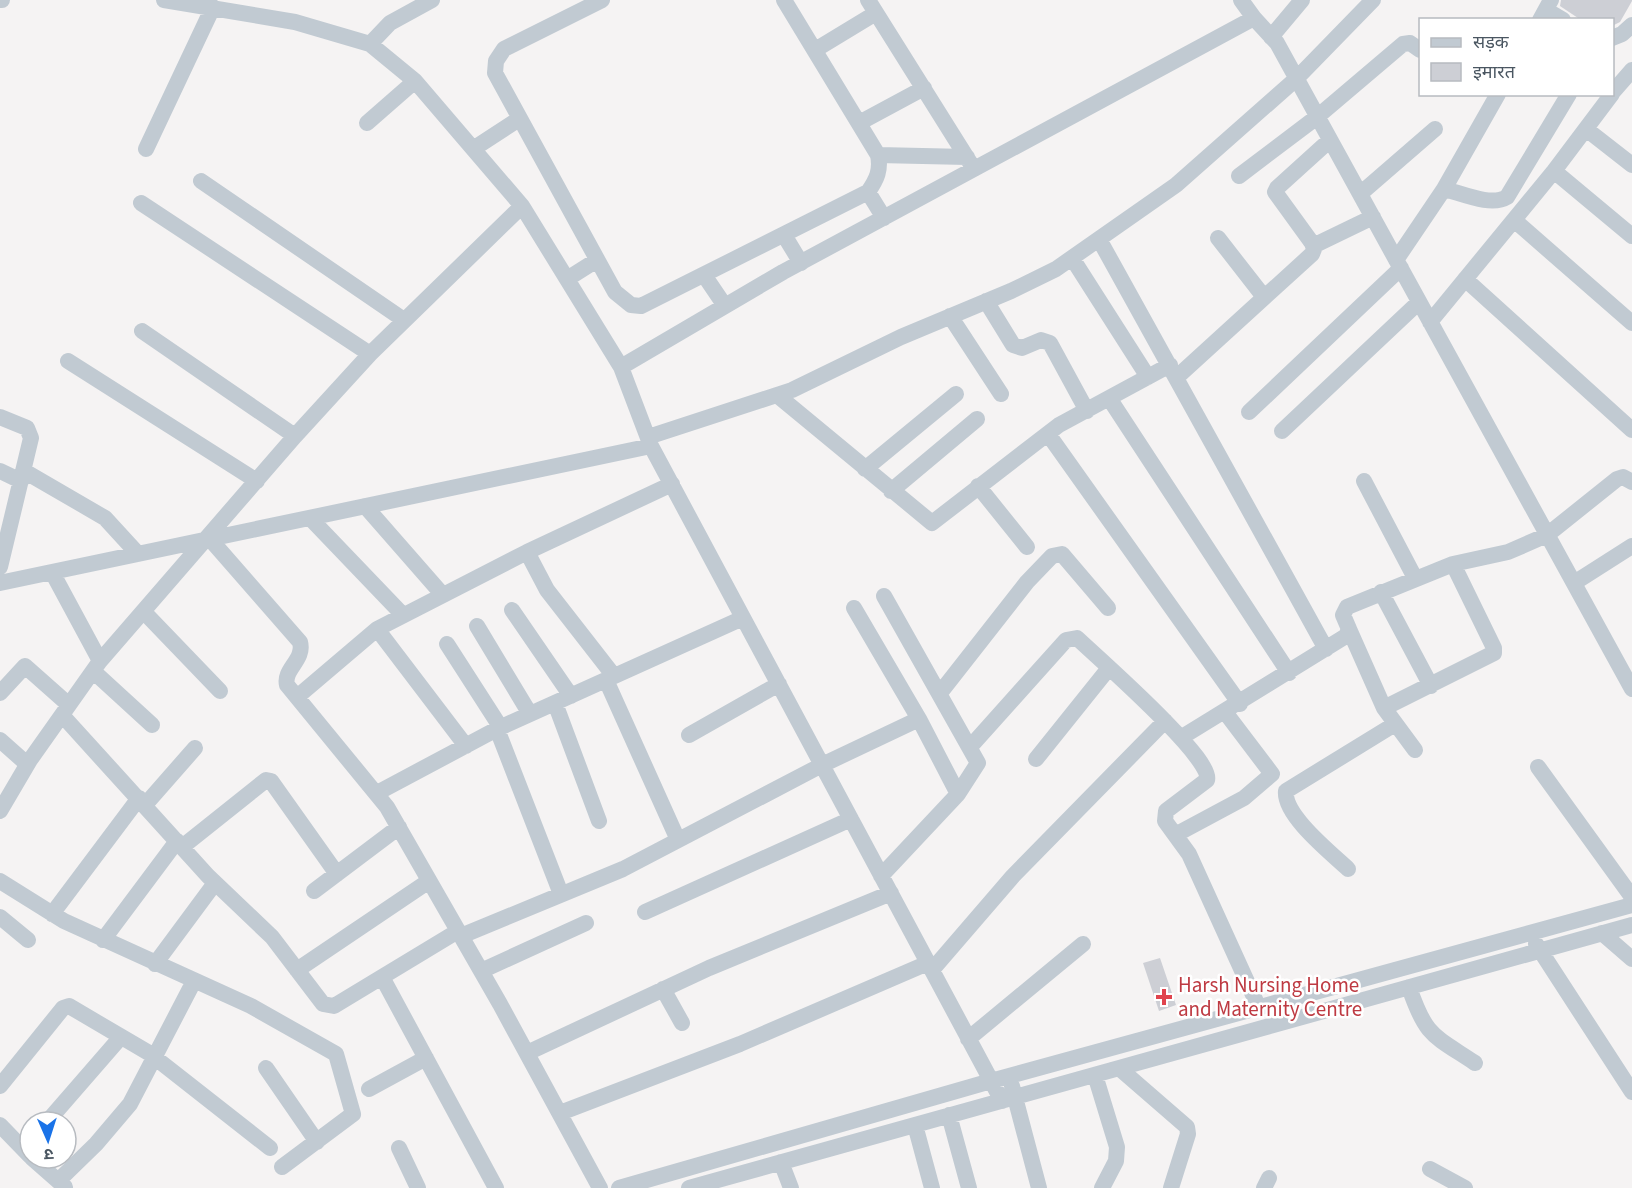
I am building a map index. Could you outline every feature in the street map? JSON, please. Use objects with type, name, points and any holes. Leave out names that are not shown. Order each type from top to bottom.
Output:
[{"type":"street","points":[[164,0],[295,22],[370,44],[415,81],[522,206],[621,367],[650,442],[743,618],[991,1081],[1009,1099]]},
{"type":"street","points":[[370,44],[390,23],[432,0]]},
{"type":"street","points":[[602,0],[504,49],[496,61],[495,73],[615,292],[631,305],[641,306],[868,192],[877,179],[880,166],[878,154],[784,0]]},
{"type":"street","points":[[1241,0],[1271,37],[1296,79],[1632,689]]},
{"type":"street","points":[[1271,37],[1302,0]]},
{"type":"street","points":[[0,583],[310,518],[650,442],[777,395],[1039,278],[1072,258],[1162,196],[1296,79],[1373,0]]},
{"type":"street","points":[[146,149],[213,7]]},
{"type":"street","points":[[815,51],[872,7],[971,163]]},
{"type":"street","points":[[1546,10],[1560,18]]},
{"type":"street","points":[[621,367],[801,262],[884,218],[971,163],[1254,18]]},
{"type":"street","points":[[1614,37],[1622,34],[1632,25]]},
{"type":"street","points":[[1239,176],[1317,117],[1403,44],[1410,43],[1419,49]]},
{"type":"street","points":[[1431,322],[1586,129],[1619,92],[1632,70]]},
{"type":"street","points":[[367,123],[415,81]]},
{"type":"street","points":[[860,123],[924,88]]},
{"type":"street","points":[[1249,412],[1399,264],[1444,189],[1490,96]]},
{"type":"street","points":[[1444,189],[1488,200],[1502,200],[1507,197],[1568,96]]},
{"type":"street","points":[[473,149],[519,119]]},
{"type":"street","points":[[1360,194],[1435,129]]},
{"type":"street","points":[[1586,129],[1632,165]]},
{"type":"street","points":[[777,395],[932,523],[1048,434],[1148,377],[1173,371],[1264,297],[1312,254],[1313,246],[1275,192],[1330,140]]},
{"type":"street","points":[[878,154],[971,163]]},
{"type":"street","points":[[1554,171],[1632,236]]},
{"type":"street","points":[[201,181],[404,320]]},
{"type":"street","points":[[868,192],[884,218]]},
{"type":"street","points":[[141,203],[370,354]]},
{"type":"street","points":[[0,811],[27,764],[97,666],[209,539],[295,436],[370,354],[522,206]]},
{"type":"street","points":[[1313,246],[1373,217]]},
{"type":"street","points":[[1514,220],[1632,323]]},
{"type":"street","points":[[784,234],[801,262]]},
{"type":"street","points":[[1218,238],[1264,297]]},
{"type":"street","points":[[1099,239],[1326,649]]},
{"type":"street","points":[[1072,258],[1148,377]]},
{"type":"street","points":[[567,279],[597,260]]},
{"type":"street","points":[[704,275],[725,306]]},
{"type":"street","points":[[1465,279],[1632,429]]},
{"type":"street","points":[[986,301],[1013,345],[1022,348],[1041,340],[1050,343],[1087,411]]},
{"type":"street","points":[[1282,431],[1419,302]]},
{"type":"street","points":[[950,316],[1001,394]]},
{"type":"street","points":[[142,331],[295,436]]},
{"type":"street","points":[[68,361],[257,481]]},
{"type":"street","points":[[865,469],[956,394]]},
{"type":"street","points":[[1108,398],[1289,673]]},
{"type":"street","points":[[0,417],[31,432],[22,476],[4,535],[0,567]]},
{"type":"street","points":[[891,491],[977,419]]},
{"type":"street","points":[[1048,434],[1240,704]]},
{"type":"street","points":[[0,471],[22,476],[105,518],[138,554]]},
{"type":"street","points":[[1415,750],[1384,708],[1349,629],[1344,610],[1415,578],[1453,564],[1508,552],[1547,535],[1617,479],[1623,477],[1632,482]]},
{"type":"street","points":[[1364,482],[1415,578]]},
{"type":"street","points":[[297,697],[376,629],[402,614],[672,484]]},
{"type":"street","points":[[978,486],[1027,547]]},
{"type":"street","points":[[365,506],[442,594]]},
{"type":"street","points":[[310,518],[402,614]]},
{"type":"street","points":[[209,539],[300,642],[301,653],[286,681],[377,793],[399,827],[481,970],[600,1188]]},
{"type":"street","points":[[1574,583],[1632,546]]},
{"type":"street","points":[[527,552],[547,590],[610,678],[678,840]]},
{"type":"street","points":[[940,693],[1027,582],[1052,556],[1062,554],[1108,608]]},
{"type":"street","points":[[1384,708],[1494,653],[1494,648],[1453,564]]},
{"type":"street","points":[[52,572],[97,666],[152,725]]},
{"type":"street","points":[[1381,592],[1431,686]]},
{"type":"street","points":[[881,876],[958,794],[978,763],[971,746],[885,596]]},
{"type":"street","points":[[854,608],[919,718],[958,794]]},
{"type":"street","points":[[512,610],[571,696]]},
{"type":"street","points":[[144,612],[220,691]]},
{"type":"street","points":[[377,793],[499,728],[743,618]]},
{"type":"street","points":[[477,626],[530,714]]},
{"type":"street","points":[[376,629],[466,746]]},
{"type":"street","points":[[1182,737],[1289,673],[1346,636],[1349,629]]},
{"type":"street","points":[[971,746],[1066,640],[1077,638],[1182,737],[1208,770],[1209,776],[1166,811],[1165,821],[1189,854],[1259,1008]]},
{"type":"street","points":[[447,644],[499,728],[561,894]]},
{"type":"street","points":[[0,693],[25,666],[179,844],[215,883],[272,937],[328,1006],[334,1006],[459,934],[623,869],[822,765],[919,718]]},
{"type":"street","points":[[1036,759],[1108,668]]},
{"type":"street","points":[[689,735],[779,684]]},
{"type":"street","points":[[555,703],[599,821]]},
{"type":"street","points":[[1175,835],[1244,798],[1272,774],[1225,712]]},
{"type":"street","points":[[560,1113],[740,1044],[930,967],[1013,876],[1165,721]]},
{"type":"street","points":[[1348,869],[1296,818],[1285,798],[1286,791],[1395,724]]},
{"type":"street","points":[[0,740],[27,764]]},
{"type":"street","points":[[52,914],[142,802],[195,748]]},
{"type":"street","points":[[1538,767],[1632,897]]},
{"type":"street","points":[[103,940],[179,844],[266,780],[271,781],[337,874]]},
{"type":"street","points":[[645,912],[851,819]]},
{"type":"street","points":[[314,891],[399,827]]},
{"type":"street","points":[[297,970],[429,880]]},
{"type":"street","points":[[0,881],[52,914],[103,940],[251,1006],[336,1054],[353,1114],[282,1167]]},
{"type":"street","points":[[155,964],[215,883]]},
{"type":"street","points":[[527,1053],[663,989],[891,893]]},
{"type":"street","points":[[619,1188],[991,1081],[1632,905]]},
{"type":"street","points":[[0,917],[28,940]]},
{"type":"street","points":[[481,970],[586,923]]},
{"type":"street","points":[[688,1188],[1632,925]]},
{"type":"street","points":[[1529,933],[1632,1092]]},
{"type":"street","points":[[1602,933],[1632,959]]},
{"type":"street","points":[[968,1038],[1083,944]]},
{"type":"street","points":[[382,977],[496,1188]]},
{"type":"street","points":[[47,1170],[62,1185],[119,1119],[155,1059],[194,981]]},
{"type":"street","points":[[1410,987],[1420,1019],[1426,1029],[1476,1063]]},
{"type":"street","points":[[663,989],[682,1023]]},
{"type":"street","points":[[0,1086],[66,1006],[94,1019],[155,1059],[270,1149]]},
{"type":"street","points":[[1231,1016],[1237,1035]]},
{"type":"street","points":[[57,1110],[120,1038]]},
{"type":"street","points":[[369,1089],[426,1058]]},
{"type":"street","points":[[267,1068],[317,1142]]},
{"type":"street","points":[[1119,1068],[1187,1127],[1188,1134],[1172,1188]]},
{"type":"street","points":[[1095,1075],[1117,1147],[1116,1161],[1102,1188]]},
{"type":"street","points":[[1009,1076],[1009,1099],[1039,1188]]},
{"type":"street","points":[[949,1115],[969,1188]]},
{"type":"street","points":[[0,1125],[18,1141]]},
{"type":"street","points":[[915,1125],[932,1188]]},
{"type":"street","points":[[399,1148],[418,1188]]},
{"type":"street","points":[[781,1162],[790,1188]]},
{"type":"street","points":[[1430,1169],[1465,1188]]},
{"type":"building","points":[[1561,0],[1632,0],[1620,22],[1614,25],[1614,18],[1578,18],[1560,6]]},
{"type":"building","points":[[1160,958],[1176,1005],[1159,1011],[1143,963]]},
{"type":"place","name":"Harsh Nursing Home and Maternity Centre","points":[[1164,997]]}]
